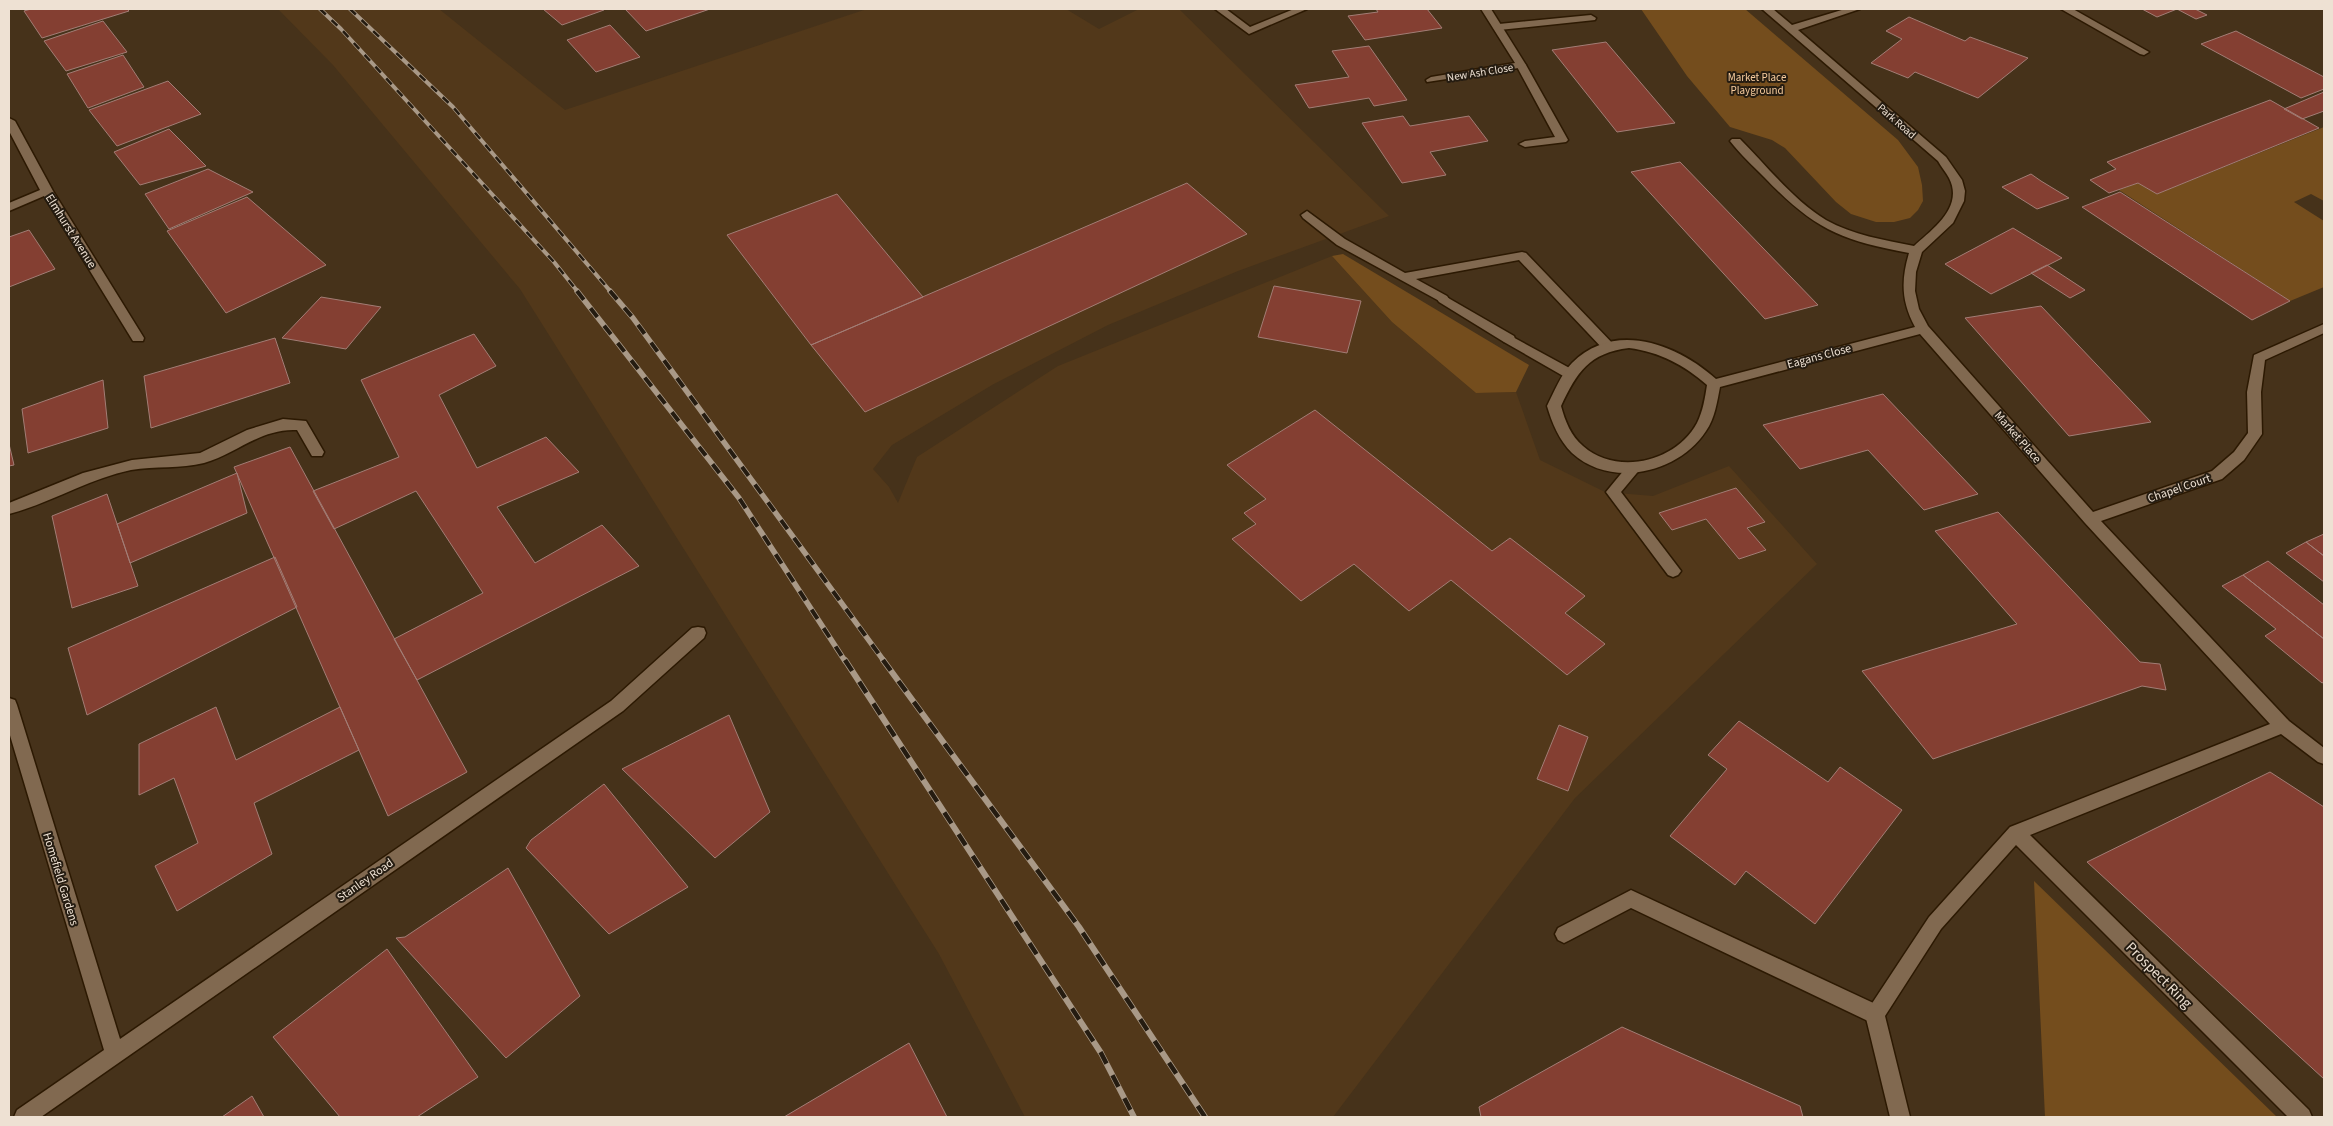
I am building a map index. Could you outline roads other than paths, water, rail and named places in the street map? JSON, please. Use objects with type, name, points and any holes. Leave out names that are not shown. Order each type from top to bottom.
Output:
[{"type":"street","points":[[1220,9],[1250,30],[1302,9]]},
{"type":"street","name":"New Ash Close","points":[[1431,80],[1521,65],[1500,27],[1486,9]]},
{"type":"street","name":"Park Road","points":[[1767,9],[1942,160],[1956,180],[1959,202],[1944,226],[1916,250]]},
{"type":"street","points":[[1791,29],[1855,9]]},
{"type":"street","points":[[2066,9],[2144,52]]},
{"type":"street","points":[[1500,27],[1591,18]]},
{"type":"street","points":[[1521,65],[1562,140],[1524,144]]},
{"type":"street","name":"Elmhurst Avenue","points":[[9,121],[47,191],[138,338]]},
{"type":"street","points":[[1736,141],[1821,223],[1869,241],[1916,250]]},
{"type":"street","points":[[9,207],[47,191]]},
{"type":"street","points":[[1307,215],[1341,242],[1443,299],[1509,340],[1570,374]]},
{"type":"street","name":"Market Place","points":[[1916,250],[1907,288],[1914,315],[1923,329],[2090,519],[2283,726],[2324,757]]},
{"type":"street","points":[[1403,277],[1522,256],[1609,347]]},
{"type":"street","name":"Chapel Court","points":[[2090,519],[2218,475],[2239,456],[2255,434],[2254,392],[2259,358],[2324,328]]},
{"type":"street","name":"Eagans Close","points":[[1714,384],[1923,329]]},
{"type":"street","points":[[1624,343],[1649,346],[1681,358],[1700,369],[1714,384],[1710,406],[1701,427],[1687,444],[1663,462],[1634,468],[1603,464],[1577,450],[1560,427],[1554,406],[1570,374],[1578,365],[1598,350],[1624,343]]},
{"type":"street","points":[[9,509],[88,477],[132,465],[202,458],[252,434],[283,424],[301,425],[317,452]]},
{"type":"street","points":[[1634,468],[1613,492],[1673,571]]},
{"type":"street","name":"Stanley Road","points":[[24,1117],[617,706],[698,633]]},
{"type":"street","name":"Homefield Gardens","points":[[9,705],[114,1053]]},
{"type":"street","points":[[1900,1117],[1875,1014],[1935,923],[2016,833],[2283,726]]},
{"type":"street","name":"Prospect Ring","points":[[2016,833],[2302,1117]]},
{"type":"street","points":[[1564,934],[1631,899],[1875,1014]]},
{"type":"railway","points":[[320,9],[341,29],[554,262],[578,292]]},
{"type":"railway","points":[[350,9],[453,107],[611,292]]},
{"type":"railway","points":[[577,291],[739,498],[845,661]]},
{"type":"railway","points":[[610,291],[633,318],[884,661]]},
{"type":"railway","points":[[845,660],[1101,1053],[1134,1117]]},
{"type":"railway","points":[[883,660],[1079,927],[1205,1117]]},
{"type":"park label","name":"Market Place Playground","points":[[1757,83]]}]
